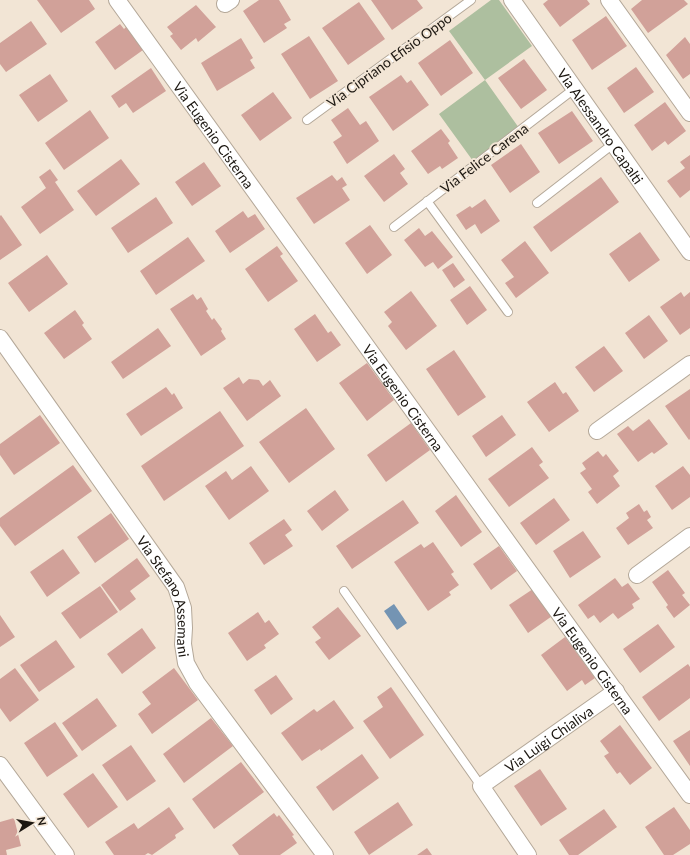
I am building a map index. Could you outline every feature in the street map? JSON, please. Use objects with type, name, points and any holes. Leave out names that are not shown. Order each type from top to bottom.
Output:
[{"type":"street","name":"Via Eugenio Cisterna","points":[[117,0],[690,795]]},
{"type":"street","name":"Via Alessandro Capalti","points":[[512,0],[690,252]]},
{"type":"street","points":[[608,0],[690,113]]},
{"type":"street","name":"Via Stefano Assemani","points":[[0,338],[176,587],[183,608],[183,644],[186,663],[197,683],[325,855]]},
{"type":"street","points":[[597,431],[690,364]]},
{"type":"street","points":[[637,575],[690,536]]},
{"type":"street","name":"Via Luigi Chialiva","points":[[481,786],[616,691]]},
{"type":"street","points":[[0,765],[66,855]]},
{"type":"street","points":[[481,786],[528,855]]},
{"type":"lane","name":"Via Cipriano Efisio Oppo","points":[[307,120],[472,0]]},
{"type":"lane","name":"Via Felice Carena","points":[[394,227],[574,89]]},
{"type":"lane","points":[[537,203],[613,144]]},
{"type":"lane","points":[[427,202],[508,312]]},
{"type":"lane","points":[[344,591],[481,786]]},
{"type":"green space","points":[[491,0],[499,0],[532,46],[485,80],[449,31]]},
{"type":"green space","points":[[485,80],[519,128],[473,161],[439,114]]},
{"type":"water","points":[[394,604],[407,623],[397,630],[384,611]]},
{"type":"building","points":[[37,0],[89,0],[95,9],[61,33]]},
{"type":"building","points":[[259,0],[279,0],[291,20],[284,24],[287,28],[264,43],[243,11]]},
{"type":"building","points":[[371,0],[417,0],[423,8],[392,30]]},
{"type":"building","points":[[548,0],[587,0],[590,4],[560,27],[543,4]]},
{"type":"building","points":[[642,0],[684,0],[688,4],[648,33],[631,9]]},
{"type":"building","points":[[359,2],[385,39],[348,65],[322,28]]},
{"type":"building","points":[[196,5],[216,27],[198,42],[196,38],[181,50],[170,36],[173,34],[167,27]]},
{"type":"building","points":[[606,16],[627,46],[592,70],[572,40]]},
{"type":"building","points":[[31,21],[47,44],[6,72],[0,64],[0,43]]},
{"type":"building","points":[[120,24],[124,29],[126,27],[143,50],[115,70],[95,42]]},
{"type":"building","points":[[309,36],[338,81],[310,99],[281,54]]},
{"type":"building","points":[[685,37],[690,44],[690,74],[683,79],[666,55]]},
{"type":"building","points":[[241,38],[253,58],[250,60],[255,68],[217,91],[201,63]]},
{"type":"building","points":[[450,40],[473,73],[441,96],[418,63]]},
{"type":"building","points":[[524,59],[547,90],[521,109],[498,78]]},
{"type":"building","points":[[636,67],[654,92],[624,113],[607,88]]},
{"type":"building","points":[[151,68],[166,91],[133,113],[126,103],[119,108],[111,96]]},
{"type":"building","points":[[50,74],[68,101],[38,122],[19,95]]},
{"type":"building","points":[[401,75],[407,83],[411,80],[429,105],[393,131],[369,97]]},
{"type":"building","points":[[273,92],[292,118],[260,141],[241,115]]},
{"type":"building","points":[[665,102],[686,131],[668,145],[665,141],[652,151],[634,125]]},
{"type":"building","points":[[348,108],[360,125],[366,121],[379,141],[347,164],[333,142],[342,136],[331,120]]},
{"type":"building","points":[[90,110],[109,138],[64,170],[45,143]]},
{"type":"building","points":[[572,111],[593,141],[559,164],[538,133]]},
{"type":"building","points":[[441,129],[450,141],[448,143],[458,158],[442,169],[440,166],[428,174],[411,151]]},
{"type":"building","points":[[521,144],[540,172],[510,193],[491,165]]},
{"type":"building","points":[[394,154],[405,169],[400,173],[408,184],[384,202],[364,176]]},
{"type":"building","points":[[690,155],[690,190],[680,198],[667,181],[685,168],[680,162]]},
{"type":"building","points":[[121,159],[140,184],[96,216],[77,191]]},
{"type":"building","points":[[204,162],[221,186],[192,206],[175,182]]},
{"type":"building","points":[[50,169],[58,180],[55,182],[74,210],[40,234],[21,207],[46,188],[39,177]]},
{"type":"building","points":[[332,175],[337,181],[342,177],[347,185],[342,188],[350,200],[314,224],[296,198]]},
{"type":"building","points":[[601,177],[619,202],[551,252],[533,227]]},
{"type":"building","points":[[156,197],[173,223],[128,253],[111,228]]},
{"type":"building","points":[[485,199],[500,221],[481,234],[475,224],[466,230],[456,215],[470,206],[472,208]]},
{"type":"building","points":[[243,211],[248,218],[255,214],[265,229],[230,253],[215,231]]},
{"type":"building","points":[[1,215],[22,245],[0,260],[0,216]]},
{"type":"building","points":[[370,225],[392,255],[367,274],[345,243]]},
{"type":"building","points":[[419,228],[425,236],[432,231],[453,257],[438,269],[433,262],[425,267],[404,240]]},
{"type":"building","points":[[640,232],[660,260],[629,282],[609,254]]},
{"type":"building","points":[[188,237],[205,261],[156,295],[140,271]]},
{"type":"building","points":[[525,241],[549,273],[516,298],[505,283],[514,277],[501,260]]},
{"type":"building","points":[[277,246],[283,254],[280,256],[298,281],[268,302],[245,269]]},
{"type":"building","points":[[47,255],[68,284],[29,312],[8,283]]},
{"type":"building","points":[[453,263],[465,280],[454,288],[442,270]]},
{"type":"building","points":[[470,286],[487,310],[467,325],[450,300]]},
{"type":"building","points":[[411,291],[437,326],[406,350],[388,326],[392,322],[384,312]]},
{"type":"building","points":[[681,292],[684,297],[690,292],[690,328],[680,335],[660,307]]},
{"type":"building","points":[[193,294],[197,300],[201,297],[208,309],[206,311],[212,320],[214,318],[222,329],[221,331],[226,339],[201,356],[170,309]]},
{"type":"building","points":[[75,310],[84,323],[82,325],[92,339],[64,359],[44,333]]},
{"type":"building","points":[[315,314],[328,333],[331,331],[341,345],[317,362],[294,329]]},
{"type":"building","points":[[649,315],[668,341],[644,359],[625,333]]},
{"type":"building","points":[[158,328],[171,346],[123,379],[111,362]]},
{"type":"building","points":[[604,346],[623,371],[594,392],[575,367]]},
{"type":"building","points":[[454,350],[486,397],[458,416],[426,369]]},
{"type":"building","points":[[367,363],[394,400],[367,421],[339,383]]},
{"type":"building","points":[[239,377],[243,384],[249,379],[259,380],[263,386],[270,380],[281,396],[247,421],[223,388]]},
{"type":"building","points":[[555,382],[563,394],[566,392],[579,411],[549,432],[527,402]]},
{"type":"building","points":[[166,387],[172,395],[174,393],[183,408],[141,436],[126,414]]},
{"type":"building","points":[[690,389],[690,439],[689,440],[665,406]]},
{"type":"building","points":[[306,408],[335,449],[289,483],[259,442]]},
{"type":"building","points":[[220,411],[244,446],[164,501],[141,466]]},
{"type":"building","points":[[40,415],[60,443],[14,475],[0,455],[0,444]]},
{"type":"building","points":[[502,415],[516,435],[486,457],[472,436]]},
{"type":"building","points":[[649,419],[668,444],[654,454],[652,452],[638,462],[617,434],[628,426],[633,431]]},
{"type":"building","points":[[411,423],[430,450],[386,482],[367,455]]},
{"type":"building","points":[[532,447],[543,462],[539,465],[549,478],[509,507],[488,479]]},
{"type":"building","points":[[598,451],[603,457],[606,454],[619,471],[613,476],[620,486],[597,504],[588,492],[592,489],[580,473],[586,469],[582,463]]},
{"type":"building","points":[[73,465],[92,491],[15,546],[0,526],[0,518]]},
{"type":"building","points":[[251,466],[269,491],[229,520],[205,486],[226,471],[232,480]]},
{"type":"building","points":[[683,466],[690,475],[690,497],[672,510],[655,486]]},
{"type":"building","points":[[335,490],[349,510],[322,531],[307,511]]},
{"type":"building","points":[[456,495],[482,532],[461,547],[435,511]]},
{"type":"building","points":[[554,498],[570,520],[536,545],[520,523]]},
{"type":"building","points":[[403,500],[419,523],[352,569],[336,546]]},
{"type":"building","points":[[639,504],[644,512],[647,510],[651,517],[647,520],[653,528],[628,545],[616,528],[629,518],[626,513]]},
{"type":"building","points":[[111,513],[129,539],[95,563],[77,537]]},
{"type":"building","points":[[284,519],[292,530],[285,535],[293,546],[264,565],[249,543]]},
{"type":"building","points":[[583,531],[601,557],[570,578],[553,551]]},
{"type":"building","points":[[433,542],[454,572],[451,574],[459,585],[449,592],[451,595],[428,611],[394,562],[421,544],[424,548]]},
{"type":"building","points":[[499,546],[517,571],[491,590],[473,564]]},
{"type":"building","points":[[63,549],[80,573],[47,597],[30,572]]},
{"type":"building","points":[[137,558],[150,576],[130,591],[136,599],[120,611],[101,585]]},
{"type":"building","points":[[668,570],[685,593],[682,595],[690,605],[674,618],[666,607],[668,605],[652,582]]},
{"type":"building","points":[[615,578],[622,587],[628,583],[640,599],[632,604],[634,608],[618,619],[613,613],[600,623],[594,615],[588,619],[578,605]]},
{"type":"building","points":[[100,586],[118,612],[80,639],[61,613]]},
{"type":"building","points":[[536,587],[555,614],[528,633],[509,605]]},
{"type":"building","points":[[338,607],[361,636],[329,660],[315,642],[321,638],[312,627]]},
{"type":"building","points":[[258,612],[265,623],[269,620],[279,634],[264,645],[266,648],[247,661],[228,633]]},
{"type":"building","points":[[0,615],[15,637],[0,647]]},
{"type":"building","points":[[658,624],[675,647],[640,673],[623,649]]},
{"type":"building","points":[[142,628],[156,648],[122,674],[107,654]]},
{"type":"building","points":[[565,637],[595,678],[585,685],[582,680],[567,691],[541,655]]},
{"type":"building","points":[[56,640],[75,667],[39,692],[20,665]]},
{"type":"building","points":[[688,664],[690,667],[690,698],[659,721],[642,697]]},
{"type":"building","points":[[15,668],[39,700],[10,722],[0,708],[0,679]]},
{"type":"building","points":[[174,668],[198,700],[152,734],[138,714],[151,704],[142,692]]},
{"type":"building","points":[[276,675],[293,699],[271,715],[254,690]]},
{"type":"building","points":[[391,687],[424,735],[390,759],[363,721],[383,707],[377,697]]},
{"type":"building","points":[[97,698],[117,726],[82,751],[62,723]]},
{"type":"building","points":[[334,700],[354,728],[321,751],[320,749],[302,761],[281,733],[314,709],[317,712]]},
{"type":"building","points":[[211,718],[233,746],[184,783],[163,754]]},
{"type":"building","points":[[55,722],[78,756],[47,777],[24,743]]},
{"type":"building","points":[[620,725],[652,768],[630,785],[620,772],[617,774],[604,756],[609,753],[600,741]]},
{"type":"building","points":[[690,730],[690,766],[673,741]]},
{"type":"building","points":[[131,745],[156,781],[127,801],[102,765]]},
{"type":"building","points":[[362,754],[379,778],[333,811],[316,787]]},
{"type":"building","points":[[241,762],[264,792],[214,829],[192,799]]},
{"type":"building","points":[[540,769],[567,809],[541,826],[514,786]]},
{"type":"building","points":[[93,773],[118,807],[88,828],[63,794]]},
{"type":"building","points":[[398,802],[413,825],[369,855],[354,832]]},
{"type":"building","points":[[169,807],[184,829],[175,835],[176,838],[152,855],[148,853],[145,855],[114,855],[105,842],[134,823],[138,829]]},
{"type":"building","points":[[674,807],[690,830],[690,844],[673,855],[664,855],[645,827]]},
{"type":"building","points":[[604,809],[617,827],[578,855],[569,855],[559,840]]},
{"type":"building","points":[[274,813],[277,817],[279,815],[294,835],[292,836],[297,843],[280,855],[239,855],[232,845]]},
{"type":"building","points":[[14,818],[21,846],[6,850],[7,855],[0,855],[0,822]]},
{"type":"building","points":[[427,848],[432,855],[417,855]]}]
